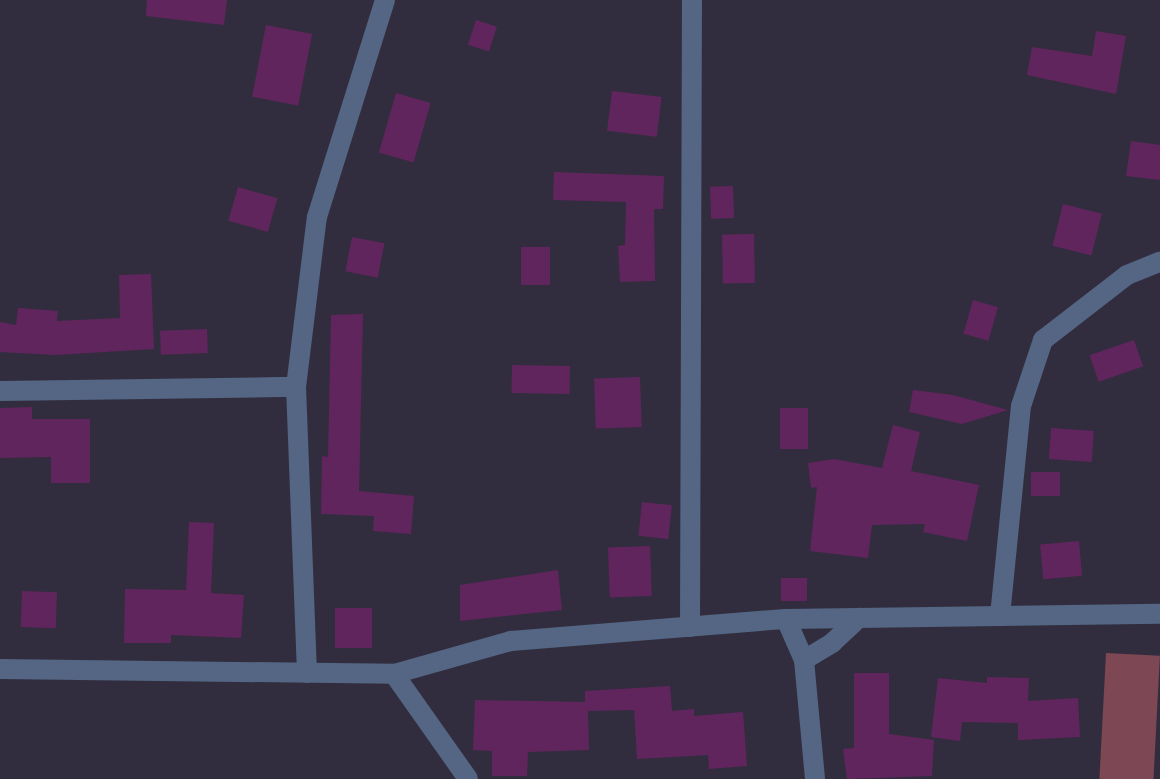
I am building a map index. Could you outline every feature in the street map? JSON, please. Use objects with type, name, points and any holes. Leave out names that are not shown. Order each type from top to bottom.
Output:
[{"type":"street","points":[[690,627],[692,0]]},
{"type":"street","points":[[307,673],[296,387],[317,217],[379,1]]},
{"type":"street","points":[[1000,616],[1021,406],[1043,340],[1127,275],[1160,262]]},
{"type":"street","points":[[0,391],[296,387]]},
{"type":"street","points":[[0,669],[394,674],[511,641],[786,619],[1160,614]]},
{"type":"street","points":[[804,660],[832,643],[859,618]]},
{"type":"street","points":[[786,619],[804,660],[815,779]]},
{"type":"street","points":[[394,674],[468,779]]},
{"type":"shaded area","points":[[1106,653],[1160,656],[1153,779],[1099,779]]},
{"type":"building","points":[[147,0],[227,0],[224,25],[146,16]]},
{"type":"building","points":[[476,20],[497,27],[489,52],[468,45]]},
{"type":"building","points":[[266,25],[312,34],[298,106],[252,97]]},
{"type":"building","points":[[1096,31],[1126,36],[1116,94],[1027,75],[1032,47],[1092,56]]},
{"type":"building","points":[[612,91],[662,97],[657,137],[607,131]]},
{"type":"building","points":[[396,93],[431,103],[414,163],[379,153]]},
{"type":"building","points":[[1131,141],[1160,145],[1160,180],[1126,176]]},
{"type":"building","points":[[554,172],[664,176],[663,209],[654,209],[655,281],[620,282],[618,246],[625,245],[626,202],[553,200]]},
{"type":"building","points":[[733,186],[734,218],[711,219],[710,187]]},
{"type":"building","points":[[238,187],[277,198],[268,232],[228,221]]},
{"type":"building","points":[[1063,204],[1102,214],[1091,255],[1053,246]]},
{"type":"building","points":[[754,234],[755,283],[723,284],[722,235]]},
{"type":"building","points":[[352,237],[384,243],[378,278],[345,271]]},
{"type":"building","points":[[521,247],[550,247],[550,285],[521,285]]},
{"type":"building","points":[[151,274],[154,349],[55,355],[0,352],[0,322],[16,325],[18,308],[58,311],[57,321],[120,318],[119,275]]},
{"type":"building","points":[[973,300],[998,307],[988,341],[963,334]]},
{"type":"building","points":[[363,314],[359,491],[414,496],[411,534],[373,531],[374,516],[321,514],[322,456],[328,457],[331,315]]},
{"type":"building","points":[[207,329],[208,353],[161,355],[160,331]]},
{"type":"building","points":[[1134,340],[1143,366],[1099,382],[1090,355]]},
{"type":"building","points":[[512,365],[570,366],[570,394],[512,393]]},
{"type":"building","points":[[640,377],[642,427],[596,429],[594,379]]},
{"type":"building","points":[[913,390],[953,395],[1008,410],[962,424],[909,412]]},
{"type":"building","points":[[32,407],[32,419],[90,419],[90,483],[51,483],[51,457],[0,458],[0,408]]},
{"type":"building","points":[[780,408],[808,408],[808,449],[780,449]]},
{"type":"building","points":[[893,425],[920,432],[911,471],[979,485],[967,541],[923,532],[925,524],[872,525],[868,558],[810,551],[817,487],[811,488],[808,463],[834,459],[882,468]]},
{"type":"building","points":[[1051,428],[1094,431],[1092,462],[1049,459]]},
{"type":"building","points":[[1031,472],[1060,472],[1060,496],[1031,496]]},
{"type":"building","points":[[642,502],[672,505],[668,539],[638,536]]},
{"type":"building","points":[[189,522],[214,523],[211,593],[244,595],[241,638],[171,635],[171,643],[124,643],[125,589],[186,590]]},
{"type":"building","points":[[1079,541],[1082,576],[1043,579],[1040,544]]},
{"type":"building","points":[[650,546],[652,596],[610,597],[608,547]]},
{"type":"building","points":[[558,570],[562,610],[460,621],[460,585]]},
{"type":"building","points":[[781,578],[807,578],[807,601],[781,601]]},
{"type":"building","points":[[22,591],[57,592],[56,628],[21,627]]},
{"type":"building","points":[[335,608],[372,608],[372,648],[335,648]]},
{"type":"building","points":[[854,673],[889,673],[889,734],[934,740],[932,776],[847,779],[843,749],[854,748]]},
{"type":"building","points":[[987,677],[1029,678],[1028,701],[1078,698],[1080,737],[1018,740],[1018,723],[962,722],[960,741],[931,737],[938,678],[987,683]]},
{"type":"building","points":[[670,686],[672,711],[694,709],[694,716],[743,712],[747,766],[709,769],[708,755],[637,759],[634,710],[588,711],[589,750],[528,752],[527,776],[492,776],[492,751],[473,750],[475,700],[585,702],[585,691]]}]
